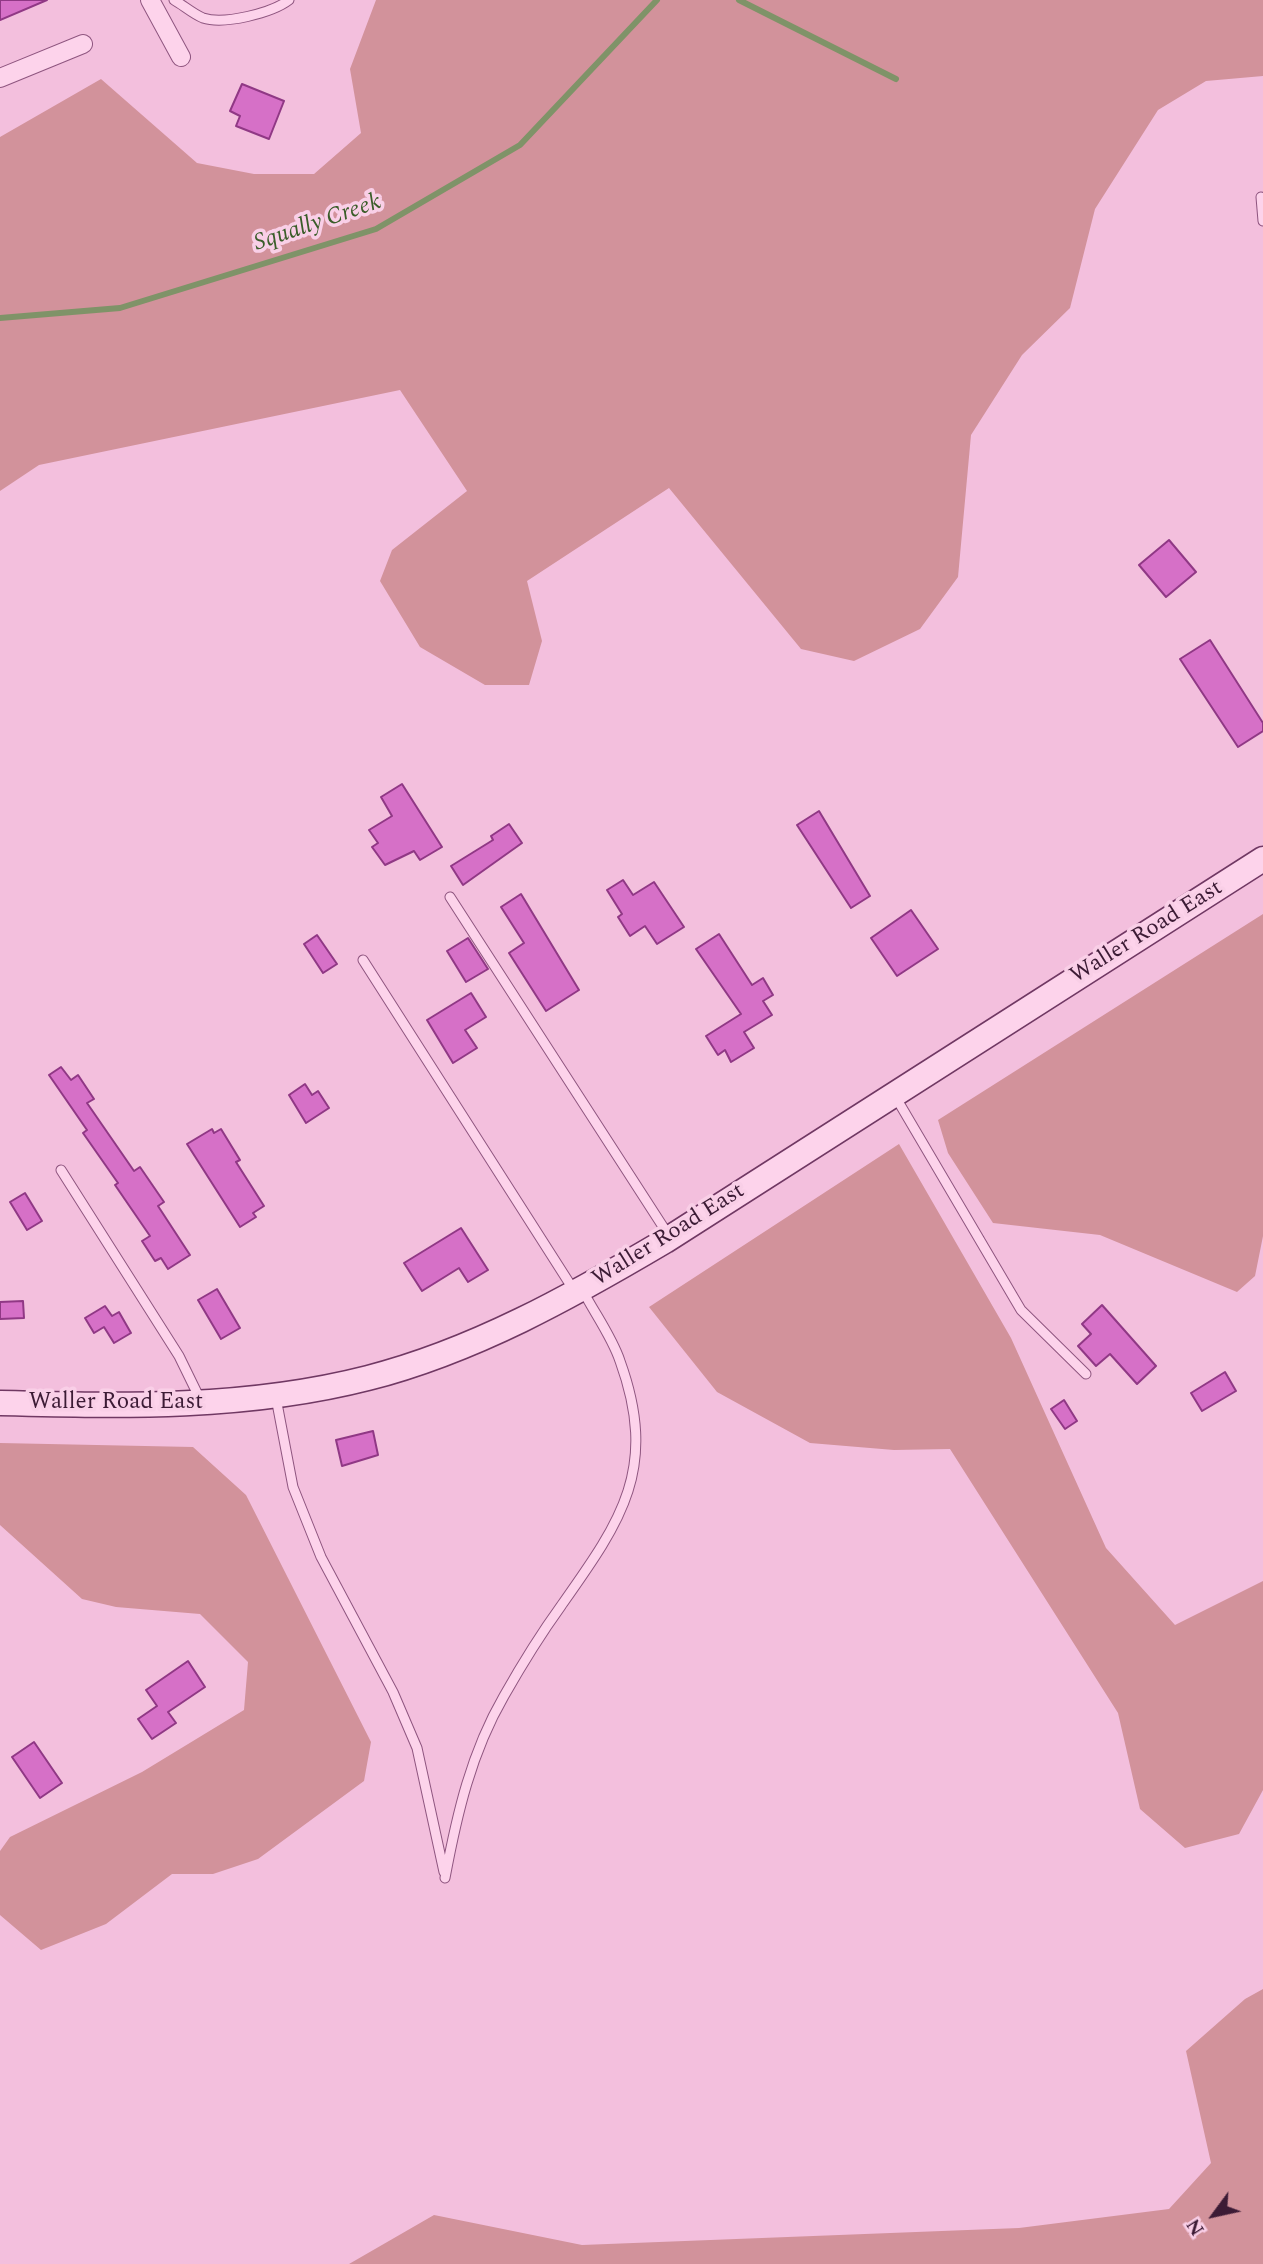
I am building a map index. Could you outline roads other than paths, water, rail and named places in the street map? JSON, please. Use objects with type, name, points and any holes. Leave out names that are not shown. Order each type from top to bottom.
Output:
[{"type":"street","points":[[150,0],[181,57]]},
{"type":"street","points":[[0,78],[83,44]]},
{"type":"street","name":"Waller Road East","points":[[0,1403],[132,1406],[202,1404],[276,1396],[370,1378],[456,1348],[579,1291],[670,1237],[1263,859]]},
{"type":"lane","points":[[174,0],[204,18],[240,18],[279,8],[289,0]]},
{"type":"lane","points":[[1261,197],[1263,221]]},
{"type":"lane","points":[[450,897],[670,1237]]},
{"type":"lane","points":[[276,1396],[293,1487],[320,1556],[393,1692],[417,1748],[445,1878],[459,1801],[468,1774],[503,1698],[558,1610],[603,1547],[622,1513],[633,1479],[636,1444],[631,1398],[620,1359],[579,1291],[363,960]]},
{"type":"lane","points":[[894,1094],[1021,1310],[1086,1374]]},
{"type":"lane","points":[[61,1170],[178,1356],[202,1404]]},
{"type":"waterway","name":"Squally Creek","points":[[0,318],[120,308],[376,229],[520,145],[657,0]]},
{"type":"waterway","name":"Squally Creek","points":[[739,0],[896,79]]}]
